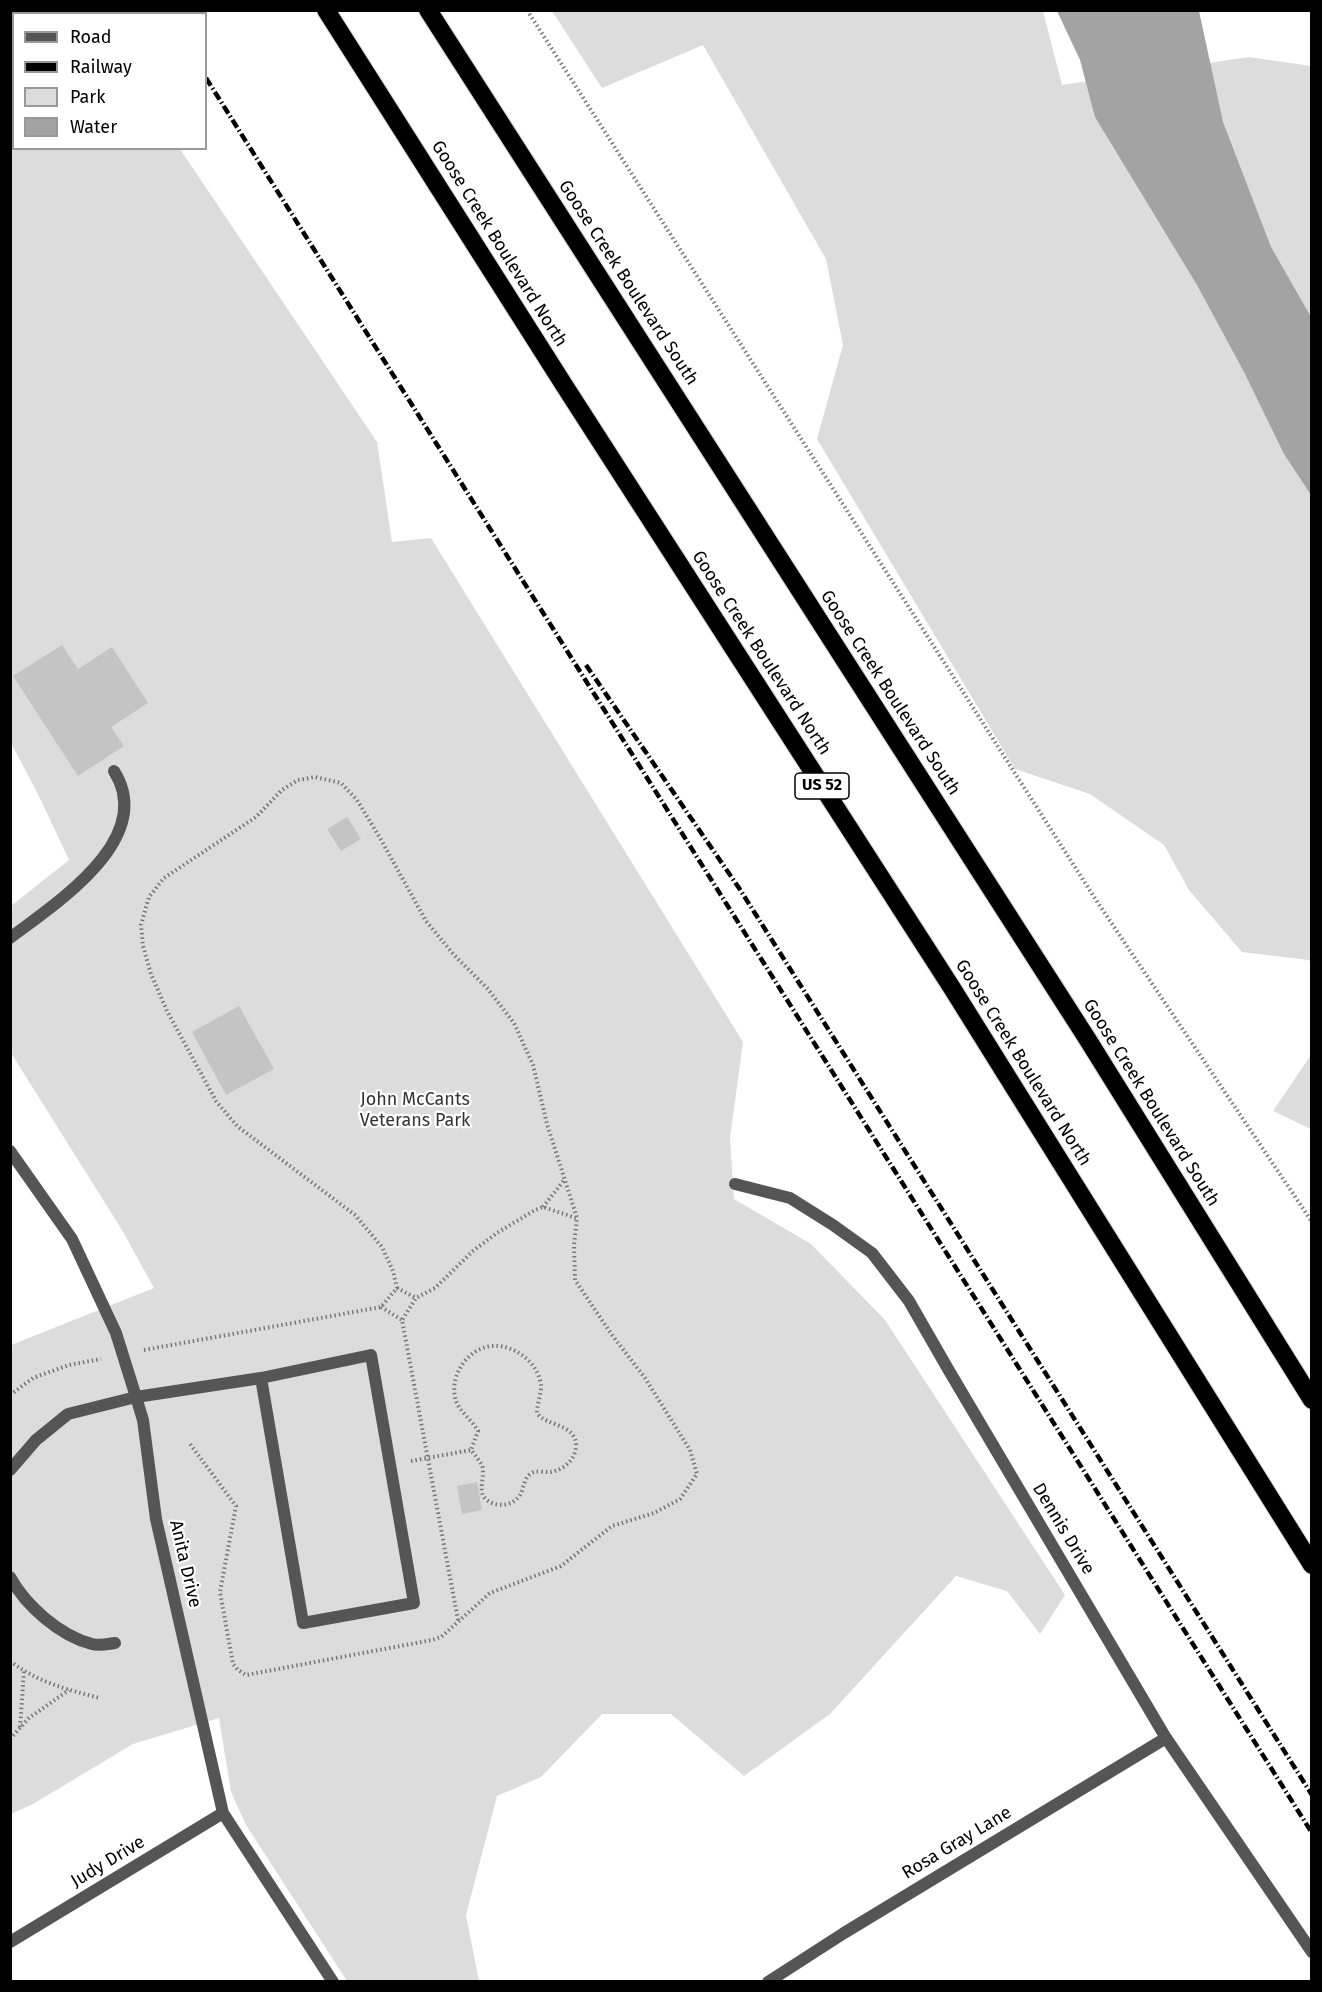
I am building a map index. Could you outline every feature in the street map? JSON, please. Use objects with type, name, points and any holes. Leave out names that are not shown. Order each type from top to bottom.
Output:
[{"type":"highway","name":"Goose Creek Boulevard North","points":[[326,10],[564,386],[952,988],[1311,1565]]},
{"type":"highway","name":"Goose Creek Boulevard South","points":[[428,10],[1088,1040],[1311,1400]]},
{"type":"street","points":[[10,938],[78,886],[112,845],[124,818],[122,783],[114,771]]},
{"type":"street","name":"Anita Drive","points":[[10,1151],[72,1239],[116,1333],[143,1420],[156,1519],[224,1813],[333,1982]]},
{"type":"street","name":"Dennis Drive","points":[[735,1184],[790,1198],[833,1224],[872,1253],[903,1293],[1166,1738],[1311,1952]]},
{"type":"street","points":[[10,1470],[36,1440],[68,1414],[136,1397],[261,1378],[371,1355],[414,1603],[303,1623],[261,1378]]},
{"type":"street","points":[[10,1577],[16,1588],[41,1615],[72,1636],[94,1645],[115,1643]]},
{"type":"street","name":"Rosa Gray Lane","points":[[768,1982],[844,1933],[1166,1738]]},
{"type":"street","name":"Judy Drive","points":[[10,1942],[224,1813]]},
{"type":"path","points":[[526,10],[1096,900],[1311,1222]]},
{"type":"path","points":[[190,1444],[237,1506],[220,1592],[233,1664],[246,1675],[441,1637],[490,1593],[561,1566],[612,1526],[654,1514],[680,1499],[697,1474],[690,1450],[645,1378],[612,1335],[575,1280],[577,1218],[532,1065],[514,1023],[487,988],[454,955],[426,921],[357,800],[341,783],[315,777],[298,780],[282,790],[256,817],[164,878],[149,897],[141,925],[143,946],[151,974],[167,1011],[216,1101],[237,1126],[355,1215],[382,1247],[393,1270],[397,1288],[416,1298]]},
{"type":"path","points":[[458,1621],[402,1320],[416,1298],[435,1288],[473,1251],[497,1233],[543,1207],[565,1179]]},
{"type":"path","points":[[543,1207],[577,1218]]},
{"type":"path","points":[[10,1395],[33,1378],[69,1365],[381,1307],[397,1288]]},
{"type":"path","points":[[381,1307],[402,1320]]},
{"type":"path","points":[[495,1346],[516,1351],[533,1365],[541,1385],[537,1413],[540,1419],[556,1424],[571,1433],[575,1439],[576,1447],[570,1463],[556,1471],[534,1472],[528,1476],[520,1495],[502,1505],[486,1500],[483,1495],[482,1466],[471,1450],[478,1431],[456,1401],[455,1380],[459,1370],[466,1360],[482,1348],[495,1346]]},
{"type":"path","points":[[390,1466],[471,1450]]},
{"type":"path","points":[[10,1661],[24,1671],[58,1687],[100,1698]]},
{"type":"path","points":[[20,1729],[24,1671]]},
{"type":"path","points":[[10,1739],[30,1718],[69,1690]]},
{"type":"green space","name":"John McCants Veterans Park","points":[[11,11],[88,11],[12,12],[12,150],[181,150],[377,442],[392,542],[431,538],[743,1042],[730,1138],[734,1199],[811,1244],[885,1320],[1065,1595],[1040,1634],[1007,1591],[956,1576],[830,1714],[744,1776],[671,1714],[602,1714],[541,1777],[497,1796],[466,1915],[479,1981],[347,1981],[246,1825],[231,1792],[219,1718],[133,1744],[33,1804],[11,1814],[11,1345],[154,1288],[122,1230],[11,1053],[11,906],[69,860],[11,743]]},
{"type":"green space","points":[[552,11],[1043,11],[1062,85],[1249,57],[1311,66],[1311,962],[1242,952],[1189,890],[1164,845],[1090,794],[1015,769],[817,439],[843,345],[826,259],[703,45],[602,88]]},
{"type":"green space","points":[[1311,1055],[1311,1129],[1273,1111]]},
{"type":"water","points":[[1057,11],[1199,11],[1223,122],[1271,247],[1311,317],[1311,495],[1284,454],[1244,372],[1197,285],[1095,117],[1080,60]]},
{"type":"building","points":[[62,645],[78,669],[112,647],[148,703],[111,727],[124,746],[78,776],[13,676]]},
{"type":"building","points":[[347,817],[361,839],[341,851],[327,829]]},
{"type":"building","points":[[239,1006],[274,1069],[226,1095],[192,1032]]},
{"type":"building","points":[[477,1482],[482,1510],[462,1514],[457,1486]]},
{"type":"railway","points":[[207,80],[1312,1833]]},
{"type":"railway","points":[[586,665],[739,888],[1312,1795]]}]
